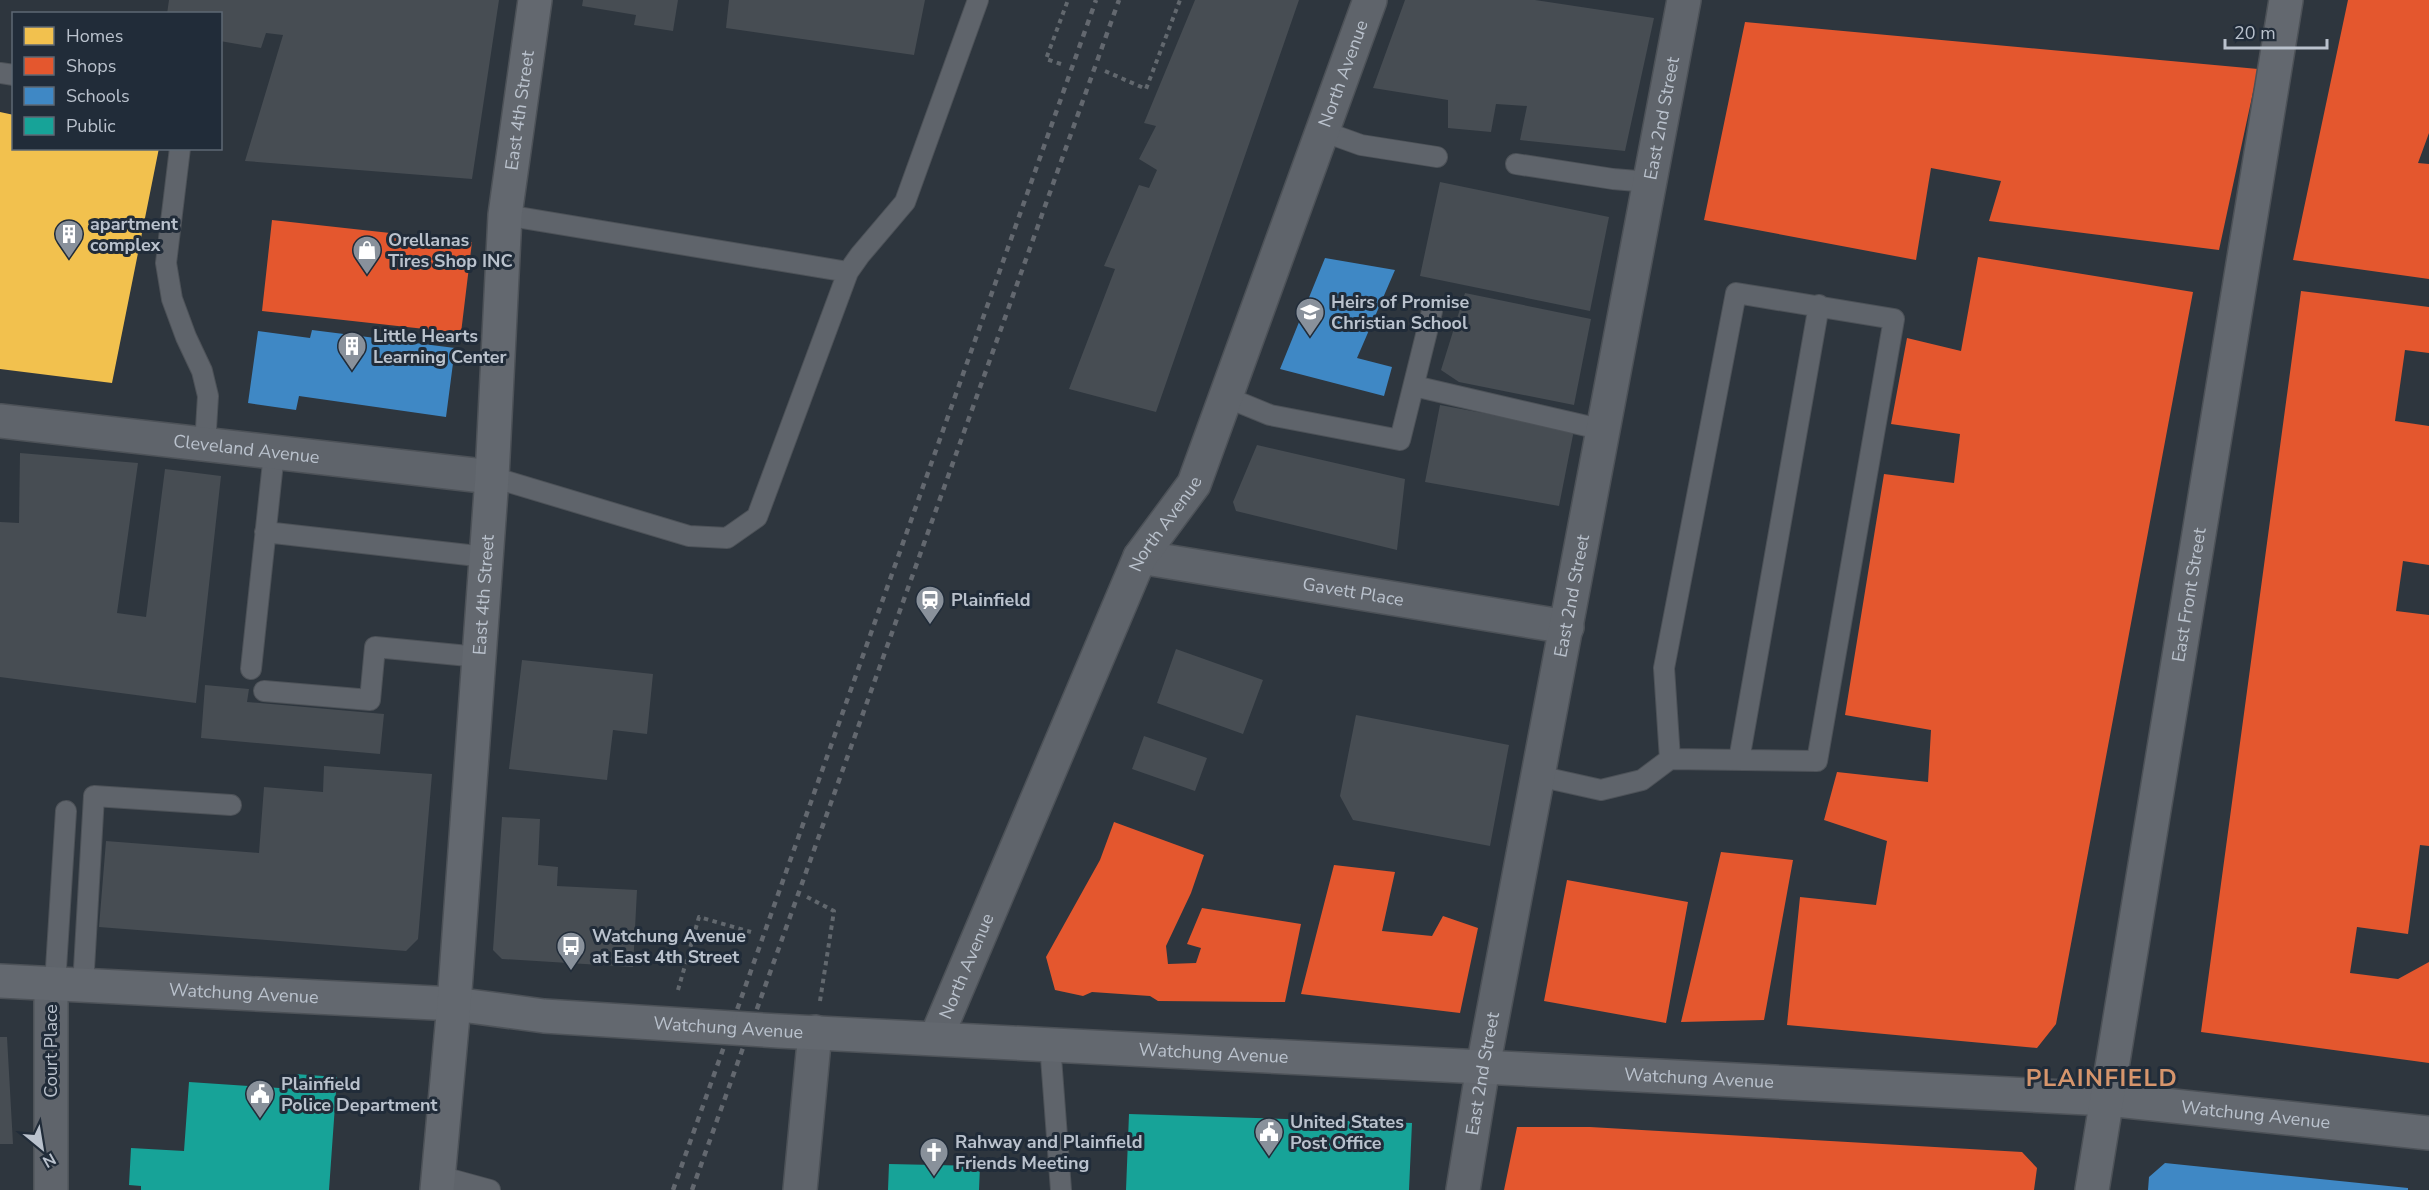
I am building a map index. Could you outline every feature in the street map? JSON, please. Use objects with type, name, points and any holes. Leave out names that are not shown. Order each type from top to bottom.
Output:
[{"type":"street","name":"East 4th Street","points":[[438,1183],[454,1004],[492,477],[505,215],[535,0]]},
{"type":"street","name":"North Avenue","points":[[936,1038],[1140,557],[1194,484],[1370,0]]},
{"type":"street","name":"East 2nd Street","points":[[1463,1190],[1483,1067],[1684,0]]},
{"type":"street","name":"East Front Street","points":[[2092,1190],[2286,0]]},
{"type":"street","name":"Cleveland Avenue","points":[[0,421],[492,477]]},
{"type":"street","name":"Gavett Place","points":[[1140,557],[1567,627]]},
{"type":"street","name":"Watchung Avenue","points":[[0,981],[454,1004],[544,1016],[815,1032],[2107,1099],[2429,1133]]},
{"type":"street","name":"Court Place","points":[[51,1190],[63,984]]},
{"type":"street","points":[[800,1190],[815,1032]]},
{"type":"lane","points":[[492,477],[688,536],[727,538],[757,517],[848,272],[905,202],[978,0]]},
{"type":"lane","points":[[1322,132],[1361,145],[1437,157]]},
{"type":"lane","points":[[180,150],[166,263],[172,299],[202,371],[208,396],[205,445]]},
{"type":"lane","points":[[1516,164],[1613,179],[1649,182]]},
{"type":"lane","points":[[505,215],[848,272]]},
{"type":"lane","points":[[1538,776],[1601,790],[1642,780],[1670,759],[1817,761],[1894,319],[1736,293],[1664,668],[1670,759]]},
{"type":"lane","points":[[1739,760],[1819,305]]},
{"type":"lane","points":[[1226,396],[1270,415],[1400,440],[1432,311]]},
{"type":"lane","points":[[1414,386],[1604,429]]},
{"type":"lane","points":[[251,669],[274,453]]},
{"type":"lane","points":[[265,532],[486,557]]},
{"type":"lane","points":[[264,691],[370,699],[375,647],[479,657]]},
{"type":"lane","points":[[63,984],[94,796],[231,804]]},
{"type":"lane","points":[[63,984],[66,811]]},
{"type":"lane","points":[[1050,1044],[1061,1190]]},
{"type":"lane","points":[[438,1183],[490,1190]]},
{"type":"path","points":[[1061,64],[1046,59],[1068,0]]},
{"type":"path","points":[[1105,71],[1146,89],[1180,0]]},
{"type":"path","points":[[807,897],[834,911],[815,1032]]},
{"type":"path","points":[[669,1023],[699,917],[751,932]]},
{"type":"building: Homes","name":"apartment complex","points":[[0,112],[12,115],[12,150],[159,150],[112,383],[0,369]]},
{"type":"building: Shops","points":[[2348,0],[2429,0],[2429,133],[2418,163],[2429,164],[2429,279],[2293,260]]},
{"type":"building: Shops","points":[[1745,22],[2258,69],[2219,250],[1989,221],[2001,181],[1931,168],[1916,260],[1704,220]]},
{"type":"building: Shops","name":"Orellanas Tires Shop INC","points":[[272,220],[472,242],[461,333],[262,311]]},
{"type":"building: Shops","points":[[1978,257],[2193,292],[2056,1024],[2037,1048],[1787,1025],[1800,897],[1876,905],[1887,841],[1824,820],[1837,772],[1928,782],[1931,730],[1845,715],[1884,474],[1954,483],[1960,434],[1891,424],[1907,338],[1961,351]]},
{"type":"building: Shops","points":[[2301,291],[2429,307],[2429,353],[2405,350],[2395,421],[2429,426],[2429,565],[2403,561],[2396,611],[2429,615],[2429,846],[2420,845],[2408,934],[2357,927],[2350,973],[2398,979],[2429,962],[2429,1063],[2201,1032]]},
{"type":"building: Shops","points":[[1114,822],[1204,855],[1191,893],[1166,946],[1168,964],[1196,963],[1201,948],[1187,944],[1202,908],[1301,924],[1285,1002],[1158,1001],[1150,996],[1092,992],[1083,996],[1055,990],[1046,957],[1100,860]]},
{"type":"building: Shops","points":[[1721,852],[1793,860],[1764,1020],[1681,1022]]},
{"type":"building: Shops","points":[[1334,865],[1395,872],[1382,931],[1432,936],[1443,916],[1478,928],[1460,1013],[1301,994]]},
{"type":"building: Shops","points":[[1567,880],[1688,902],[1666,1023],[1544,1001]]},
{"type":"building: Shops","points":[[1517,1127],[1590,1127],[2022,1152],[2037,1168],[2034,1190],[1504,1190]]},
{"type":"building: Schools","points":[[1325,258],[1395,270],[1357,358],[1392,367],[1384,396],[1280,369]]},
{"type":"building: Schools","name":"Little Hearts Learning Center","points":[[312,330],[455,348],[446,417],[299,396],[296,410],[248,403],[258,331],[310,338]]},
{"type":"building: Schools","points":[[2165,1163],[2408,1188],[2408,1190],[2148,1190],[2149,1177]]},
{"type":"building: Public","name":"Plainfield Police Department","points":[[295,1074],[337,1077],[329,1190],[141,1190],[141,1186],[129,1185],[131,1148],[184,1151],[189,1082],[294,1089]]},
{"type":"building: Public","name":"United States Post Office","points":[[1129,1114],[1412,1123],[1409,1190],[1126,1190]]},
{"type":"building: Public","name":"Rahway and Plainfield Friends Meeting","points":[[889,1164],[980,1166],[979,1190],[888,1190]]},
{"type":"building: Other","points":[[169,0],[499,0],[472,179],[245,161],[283,35],[266,33],[261,48],[222,41],[222,12],[167,12]]},
{"type":"building: Other","points":[[583,0],[678,0],[673,31],[634,25],[636,15],[582,6]]},
{"type":"building: Other","points":[[729,0],[925,0],[914,55],[726,28]]},
{"type":"building: Other","points":[[1195,0],[1299,0],[1156,412],[1069,389],[1115,269],[1104,266],[1139,185],[1149,188],[1157,170],[1139,159],[1156,126],[1144,123]]},
{"type":"building: Other","points":[[1405,0],[1535,0],[1654,18],[1625,151],[1520,140],[1527,106],[1496,104],[1491,132],[1448,128],[1448,100],[1373,88]]},
{"type":"building: Other","points":[[1440,182],[1609,217],[1590,311],[1420,276]]},
{"type":"building: Other","points":[[1465,293],[1591,319],[1574,405],[1459,382],[1441,370]]},
{"type":"building: Other","points":[[1440,405],[1574,430],[1559,506],[1425,482]]},
{"type":"building: Other","points":[[1257,445],[1405,479],[1397,550],[1236,511],[1233,502]]},
{"type":"building: Other","points":[[20,453],[138,463],[117,613],[146,617],[165,469],[221,476],[196,703],[0,677],[0,522],[19,523]]},
{"type":"building: Other","points":[[1176,649],[1263,680],[1243,734],[1157,703]]},
{"type":"building: Other","points":[[522,660],[653,674],[647,734],[613,730],[607,780],[509,769]]},
{"type":"building: Other","points":[[205,685],[249,689],[247,702],[384,714],[380,754],[201,738]]},
{"type":"building: Other","points":[[1356,715],[1509,745],[1490,846],[1353,820],[1340,796]]},
{"type":"building: Other","points":[[1144,736],[1207,758],[1195,791],[1132,769]]},
{"type":"building: Other","points":[[324,766],[432,774],[418,939],[406,951],[99,927],[106,841],[259,853],[264,787],[323,792]]},
{"type":"building: Other","points":[[502,817],[540,819],[538,865],[558,867],[557,886],[637,890],[633,967],[502,959],[493,950]]},
{"type":"building: Other","points":[[0,1037],[7,1037],[13,1144],[0,1144]]},
{"type":"railway","points":[[673,1190],[1096,0]]},
{"type":"railway","points":[[692,1190],[1119,0]]},
{"type":"place","name":"apartment complex","points":[[69,260]]},
{"type":"place","name":"Orellanas Tires Shop INC","points":[[367,276]]},
{"type":"place","name":"Heirs of Promise Christian School","points":[[1310,338]]},
{"type":"place","name":"Little Hearts Learning Center","points":[[352,372]]},
{"type":"place","name":"Plainfield","points":[[930,626]]},
{"type":"place","name":"Watchung Avenue at East 4th Street","points":[[571,972]]},
{"type":"place","name":"Plainfield Police Department","points":[[260,1120]]},
{"type":"place","name":"United States Post Office","points":[[1269,1158]]},
{"type":"place","name":"Rahway and Plainfield Friends Meeting","points":[[934,1178]]},
{"type":"district","name":"PLAINFIELD","points":[[2102,1078]]}]
